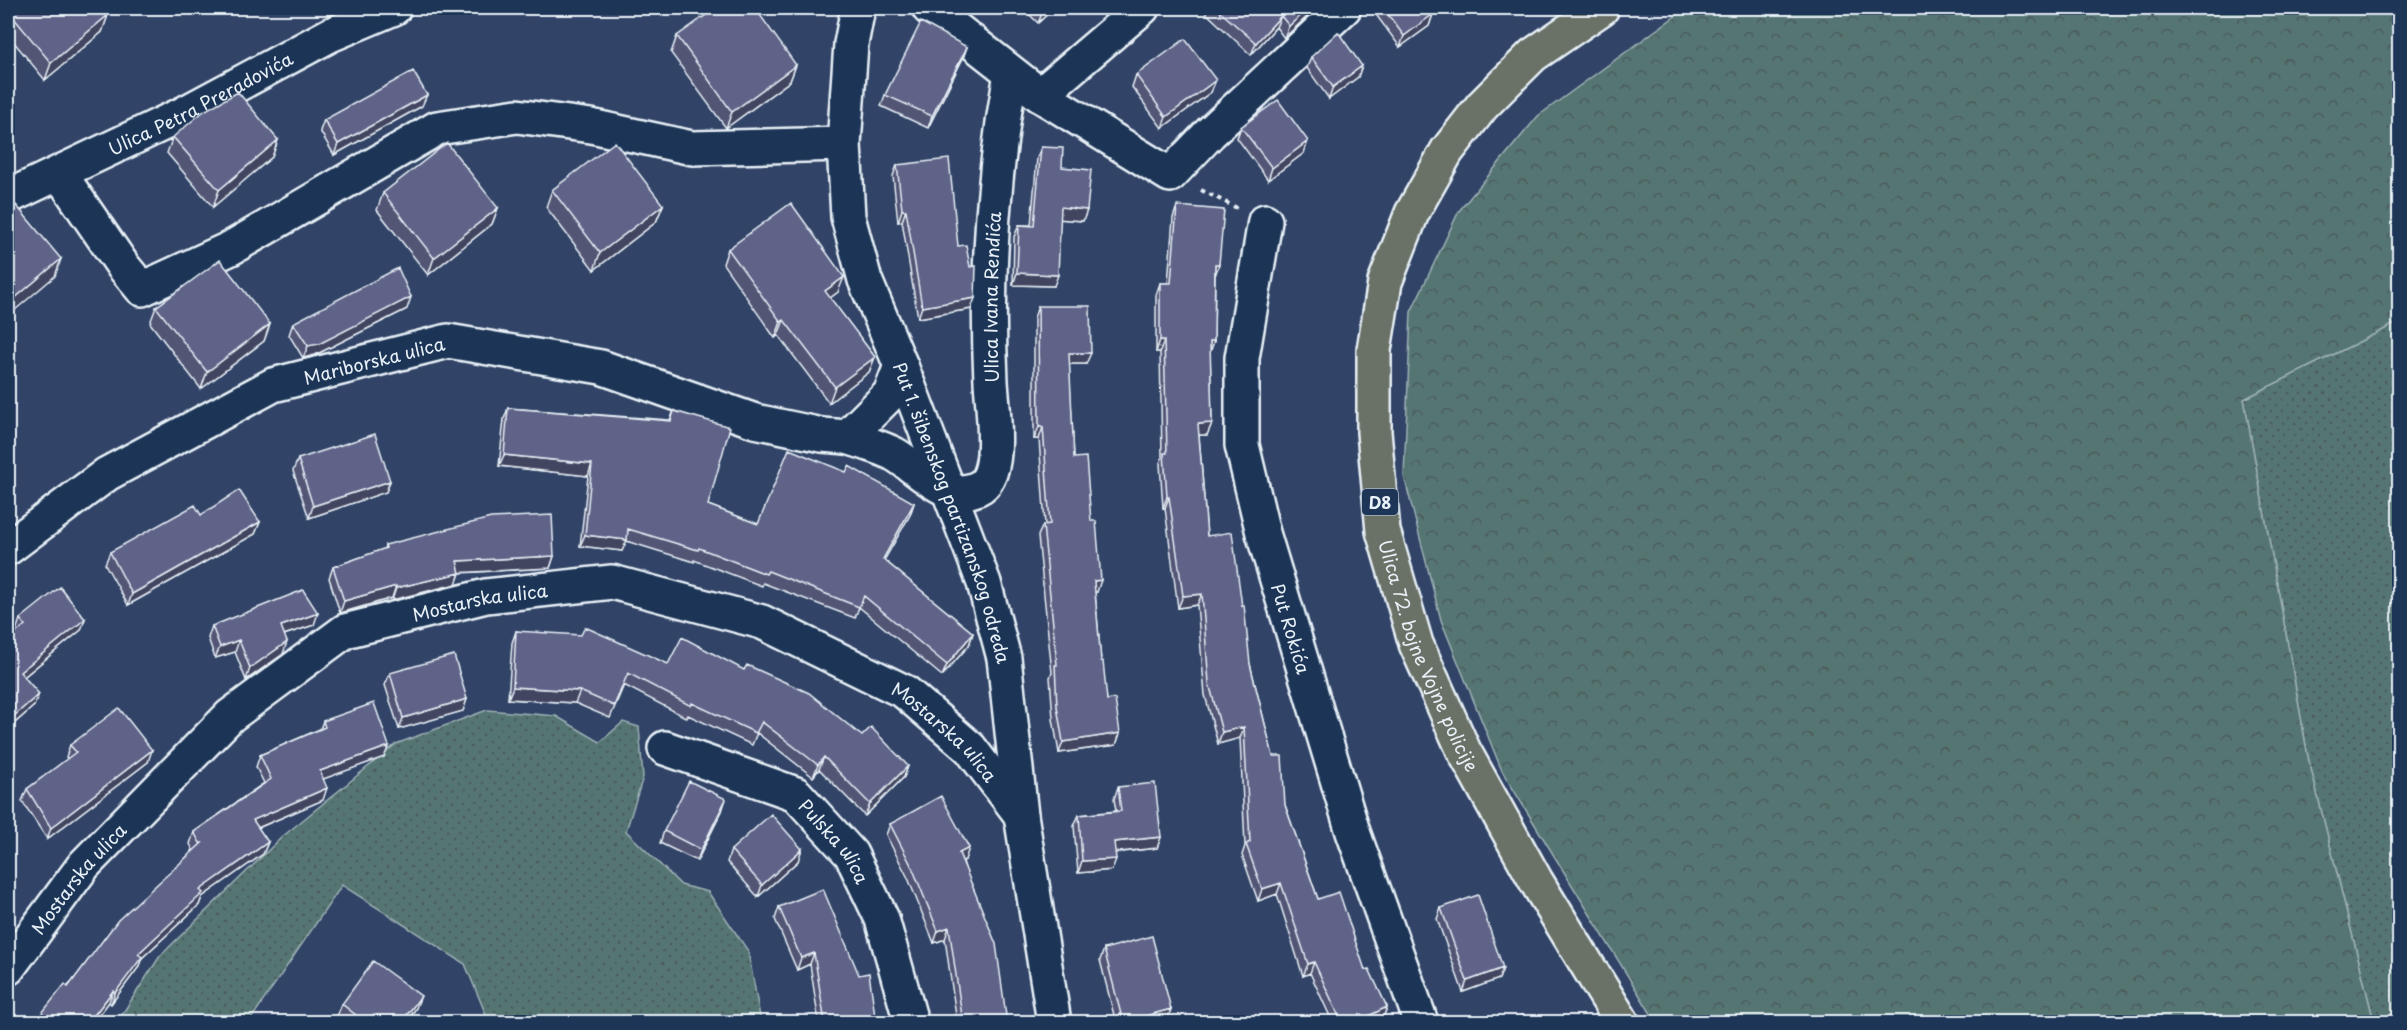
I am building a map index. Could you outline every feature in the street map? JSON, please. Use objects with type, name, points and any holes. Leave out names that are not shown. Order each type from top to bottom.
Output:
[{"type":"main road","name":"Ulica 72. bojne Vojne policije","points":[[1602,8],[1533,55],[1482,106],[1447,152],[1412,213],[1385,282],[1374,350],[1374,432],[1383,531],[1416,644],[1464,752],[1536,881],[1622,1023]]},
{"type":"street","name":"Ulica Petra Preradovića","points":[[8,197],[181,115],[330,35],[394,8]]},
{"type":"street","name":"Put 1. šibenskog partizanskog odreda","points":[[858,8],[851,44],[844,144],[848,217],[865,280],[901,366],[984,583],[1004,658],[1022,815],[1054,1023]]},
{"type":"street","points":[[929,8],[1040,95],[1170,174],[1210,133],[1344,8]]},
{"type":"street","points":[[1040,95],[1142,8]]},
{"type":"street","name":"Ulica Ivana Rendića","points":[[950,491],[976,490],[987,483],[994,459],[990,358],[992,242],[1003,121],[1011,73]]},
{"type":"street","points":[[60,174],[123,266],[142,289],[231,248],[437,128],[517,116],[591,126],[692,148],[844,144]]},
{"type":"street","name":"Put Rokića","points":[[1265,222],[1242,358],[1242,445],[1263,533],[1353,832],[1420,1023]]},
{"type":"street","name":"Mariborska ulica","points":[[8,548],[107,474],[273,385],[448,342],[602,367],[755,421],[822,435],[847,437],[894,454],[919,473],[950,491]]},
{"type":"street","points":[[847,437],[890,394],[901,366]]},
{"type":"street","name":"Mostarska ulica","points":[[8,968],[84,865],[230,716],[345,631],[486,596],[612,582],[762,622],[905,692],[970,748],[1022,815]]},
{"type":"street","name":"Pulska ulica","points":[[665,748],[796,794],[851,854],[882,918],[910,1023]]},
{"type":"path","points":[[1170,174],[1265,222]]},
{"type":"green space","points":[[1691,8],[2399,8],[2399,322],[2244,399],[2308,757],[2374,1022],[1656,1022],[1502,771],[1441,620],[1404,476],[1411,312],[1459,211],[1538,116],[1677,15]]},
{"type":"green space","points":[[2399,322],[2399,1022],[2374,1022],[2308,757],[2244,399]]},
{"type":"green space","points":[[487,710],[556,716],[600,742],[623,722],[639,727],[643,777],[626,831],[681,885],[708,892],[748,951],[761,1022],[489,1022],[465,964],[342,885],[249,1022],[117,1022],[160,956],[282,837],[396,744]]},
{"type":"building","points":[[8,8],[102,8],[108,15],[51,63],[8,11]]},
{"type":"building","points":[[716,8],[755,8],[796,65],[732,112],[677,36]]},
{"type":"building","points":[[1216,8],[1309,8],[1289,26],[1281,16],[1256,43]]},
{"type":"building","points":[[1383,8],[1428,8],[1433,14],[1404,36]]},
{"type":"building","points":[[921,22],[967,47],[932,116],[885,95]]},
{"type":"building","points":[[1338,32],[1362,66],[1333,87],[1311,57]]},
{"type":"building","points":[[1185,39],[1216,80],[1166,117],[1136,75]]},
{"type":"building","points":[[413,71],[427,95],[338,144],[324,120]]},
{"type":"building","points":[[238,92],[278,140],[219,190],[173,137],[204,111]]},
{"type":"building","points":[[1278,100],[1308,141],[1272,168],[1241,127]]},
{"type":"building","points":[[615,142],[663,205],[600,253],[552,190]]},
{"type":"building","points":[[447,143],[498,208],[434,258],[383,193]]},
{"type":"building","points":[[1041,147],[1063,148],[1062,167],[1091,170],[1087,210],[1061,207],[1058,275],[1017,273],[1019,225],[1034,226]]},
{"type":"building","points":[[949,159],[958,246],[966,245],[970,267],[976,266],[975,298],[922,307],[906,210],[902,210],[897,165]]},
{"type":"building","points":[[791,203],[844,277],[825,291],[875,357],[835,387],[784,320],[781,322],[728,249]]},
{"type":"building","points":[[16,205],[61,259],[8,304],[8,212]]},
{"type":"building","points":[[1177,206],[1224,210],[1219,264],[1215,264],[1214,341],[1210,341],[1212,423],[1198,424],[1207,536],[1232,532],[1242,606],[1244,605],[1250,664],[1273,756],[1282,756],[1285,805],[1318,899],[1339,892],[1365,970],[1369,969],[1387,1007],[1354,1023],[1342,1023],[1314,962],[1308,964],[1281,883],[1262,889],[1246,844],[1250,842],[1244,727],[1222,732],[1209,683],[1202,594],[1183,596],[1169,497],[1167,497],[1164,453],[1167,453],[1164,340],[1160,340],[1160,283],[1171,283]]},
{"type":"building","points":[[220,260],[270,324],[207,372],[156,307]]},
{"type":"building","points":[[398,268],[411,297],[319,344],[308,346],[293,323]]},
{"type":"building","points":[[1038,306],[1090,306],[1091,353],[1069,353],[1074,458],[1086,457],[1091,521],[1096,521],[1101,580],[1094,581],[1101,661],[1103,661],[1107,700],[1115,699],[1120,733],[1063,742],[1057,707],[1055,665],[1057,665],[1043,525],[1050,524],[1043,427],[1039,427]]},
{"type":"building","points":[[508,408],[671,421],[674,411],[730,427],[708,505],[758,524],[789,449],[846,472],[849,466],[914,503],[883,559],[973,633],[947,665],[864,596],[859,607],[768,571],[766,574],[699,548],[698,550],[628,529],[627,540],[585,535],[592,464],[504,455]]},
{"type":"building","points":[[375,434],[390,481],[313,506],[298,459]]},
{"type":"building","points":[[239,490],[260,522],[132,594],[110,552],[195,505],[201,515]]},
{"type":"building","points":[[552,515],[554,556],[457,561],[460,573],[396,588],[396,586],[344,601],[333,567],[386,548],[385,545],[491,518]]},
{"type":"building","points":[[60,587],[85,619],[20,672],[39,694],[8,721],[8,640],[25,625],[20,619]]},
{"type":"building","points":[[303,590],[318,613],[281,626],[287,642],[250,668],[239,640],[220,647],[212,626]]},
{"type":"building","points":[[585,627],[668,664],[682,637],[744,670],[747,665],[809,693],[862,736],[871,727],[908,766],[870,804],[824,757],[818,765],[762,722],[756,733],[692,703],[691,706],[628,673],[614,706],[580,691],[513,687],[516,631],[581,635]]},
{"type":"building","points":[[454,655],[467,699],[403,718],[390,673]]},
{"type":"building","points":[[374,703],[389,746],[320,771],[327,788],[253,820],[268,842],[200,890],[203,893],[138,954],[142,957],[115,993],[113,991],[88,1023],[34,1023],[65,984],[68,987],[118,920],[202,843],[194,832],[271,779],[260,755],[325,727],[323,721]]},
{"type":"building","points":[[119,708],[152,750],[51,828],[27,789],[76,752],[70,745]]},
{"type":"building","points":[[689,781],[726,799],[701,850],[664,831]]},
{"type":"building","points":[[1155,783],[1161,837],[1114,842],[1116,859],[1082,861],[1079,815],[1121,811],[1118,787]]},
{"type":"building","points":[[941,796],[969,848],[959,853],[996,944],[1007,1023],[963,1023],[949,927],[938,931],[912,867],[890,824]]},
{"type":"building","points":[[771,814],[802,849],[762,885],[731,850]]},
{"type":"building","points":[[823,889],[859,975],[869,973],[876,1023],[825,1023],[814,953],[801,958],[779,907]]},
{"type":"building","points":[[1478,895],[1503,968],[1467,981],[1441,908]]},
{"type":"building","points":[[1152,936],[1171,1009],[1123,1022],[1104,949]]},
{"type":"building","points":[[373,961],[421,996],[401,1023],[366,1023],[342,1004]]},
{"type":"building","points":[[1524,1015],[1528,1023],[1507,1023]]}]
